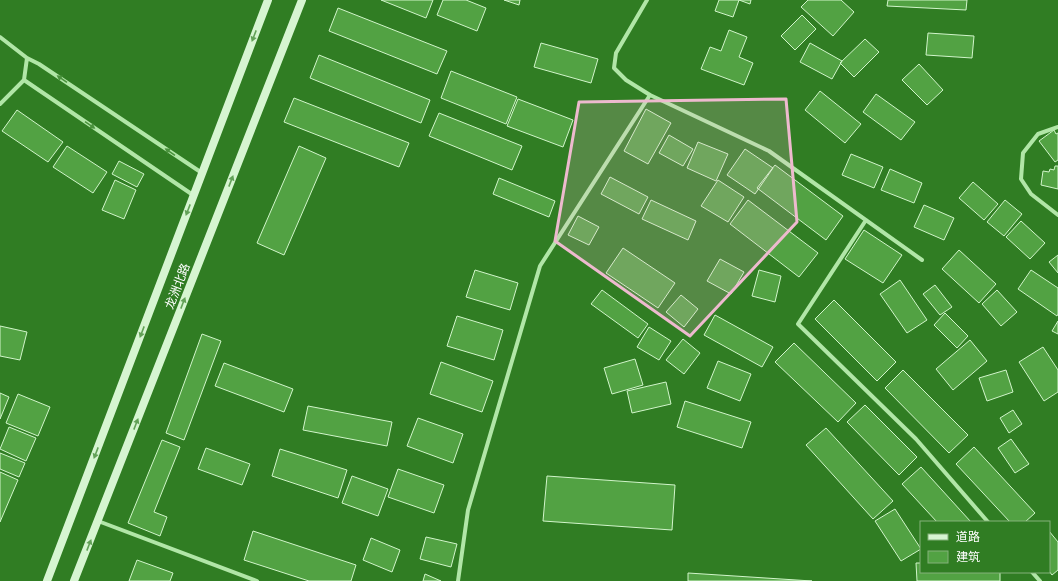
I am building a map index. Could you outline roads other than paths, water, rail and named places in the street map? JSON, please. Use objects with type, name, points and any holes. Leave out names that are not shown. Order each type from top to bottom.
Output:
[{"type":"main road","name":"龙洲北路","points":[[47,581],[268,0]]},
{"type":"main road","name":"龙洲北路","points":[[74,581],[302,0]]},
{"type":"street","points":[[647,0],[616,53],[614,68],[626,80],[650,95],[769,151],[922,260]]},
{"type":"street","points":[[0,37],[27,58],[39,64],[202,173]]},
{"type":"street","points":[[0,104],[24,80],[27,58]]},
{"type":"street","points":[[24,80],[194,195]]},
{"type":"street","points":[[458,581],[468,510],[540,266],[650,95]]},
{"type":"street","points":[[1058,127],[1038,134],[1023,154],[1021,179],[1031,194],[1058,215]]},
{"type":"street","points":[[866,220],[798,324],[916,439],[987,521]]},
{"type":"street","points":[[98,521],[257,581]]},
{"type":"street","points":[[1033,573],[1040,581]]}]
